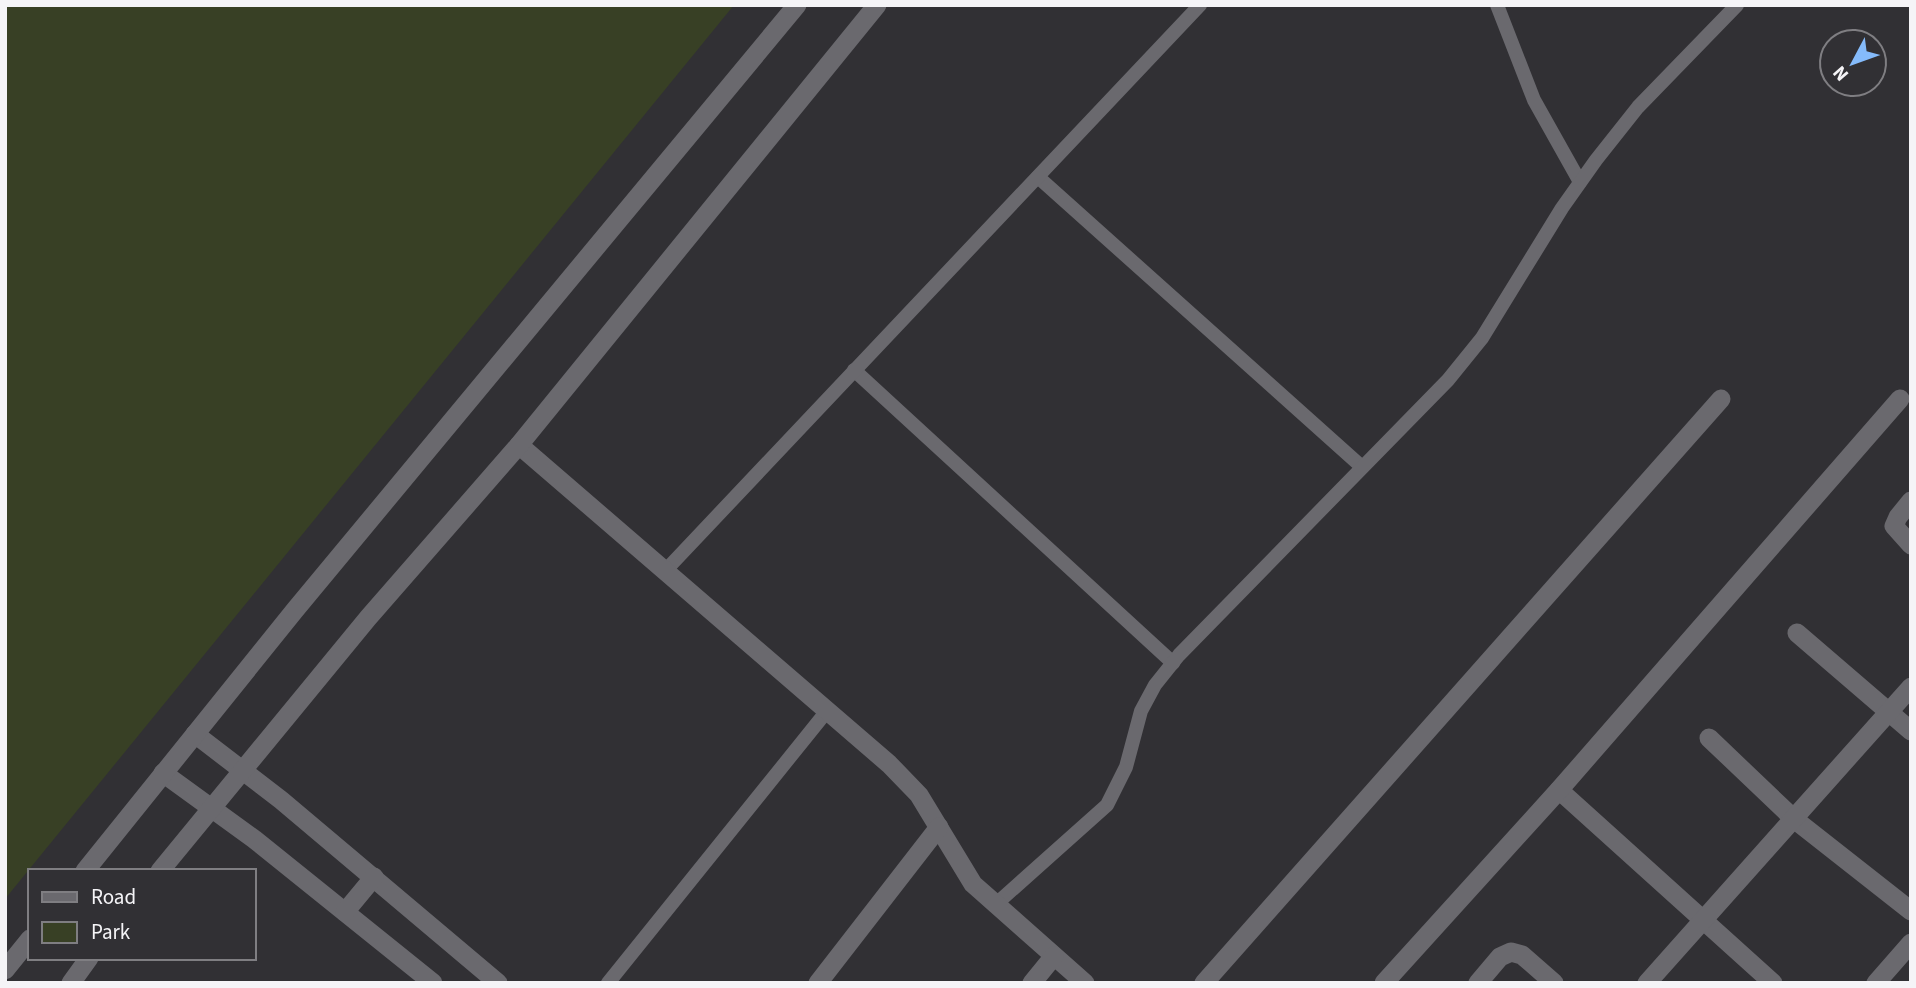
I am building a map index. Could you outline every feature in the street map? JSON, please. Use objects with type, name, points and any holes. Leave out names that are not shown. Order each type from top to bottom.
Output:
[{"type":"street","points":[[87,869],[797,5]]},
{"type":"street","points":[[162,869],[368,618],[519,445],[877,5]]},
{"type":"street","points":[[1204,983],[1721,399]]},
{"type":"street","points":[[1384,983],[1559,790],[1900,399]]},
{"type":"street","points":[[519,445],[889,764],[919,796],[973,884],[1085,983]]},
{"type":"street","points":[[1911,501],[1894,526],[1911,544]]},
{"type":"street","points":[[1797,633],[1911,730]]},
{"type":"street","points":[[1647,983],[1911,687]]},
{"type":"street","points":[[195,734],[243,769],[498,983]]},
{"type":"street","points":[[1709,738],[1794,819],[1911,911]]},
{"type":"street","points":[[163,773],[433,983]]},
{"type":"street","points":[[1559,790],[1773,983]]},
{"type":"street","points":[[818,983],[939,827]]},
{"type":"street","points":[[345,912],[374,877]]},
{"type":"street","points":[[5,970],[28,941]]},
{"type":"street","points":[[1876,983],[1911,943]]},
{"type":"street","points":[[1478,983],[1500,957],[1511,952],[1522,955],[1554,983]]},
{"type":"street","points":[[1032,983],[1054,956]]},
{"type":"street","points":[[78,980],[88,960]]},
{"type":"lane","points":[[665,571],[1200,5]]},
{"type":"lane","points":[[1497,5],[1534,100],[1580,182]]},
{"type":"lane","points":[[995,905],[1107,805],[1126,767],[1141,711],[1155,685],[1173,663],[1448,380],[1482,338],[1580,182],[1638,107],[1737,5]]},
{"type":"lane","points":[[1038,177],[1362,467]]},
{"type":"lane","points":[[854,370],[1173,663]]},
{"type":"lane","points":[[608,983],[827,711]]},
{"type":"green space","points":[[5,5],[734,5],[28,869],[5,899]]}]
